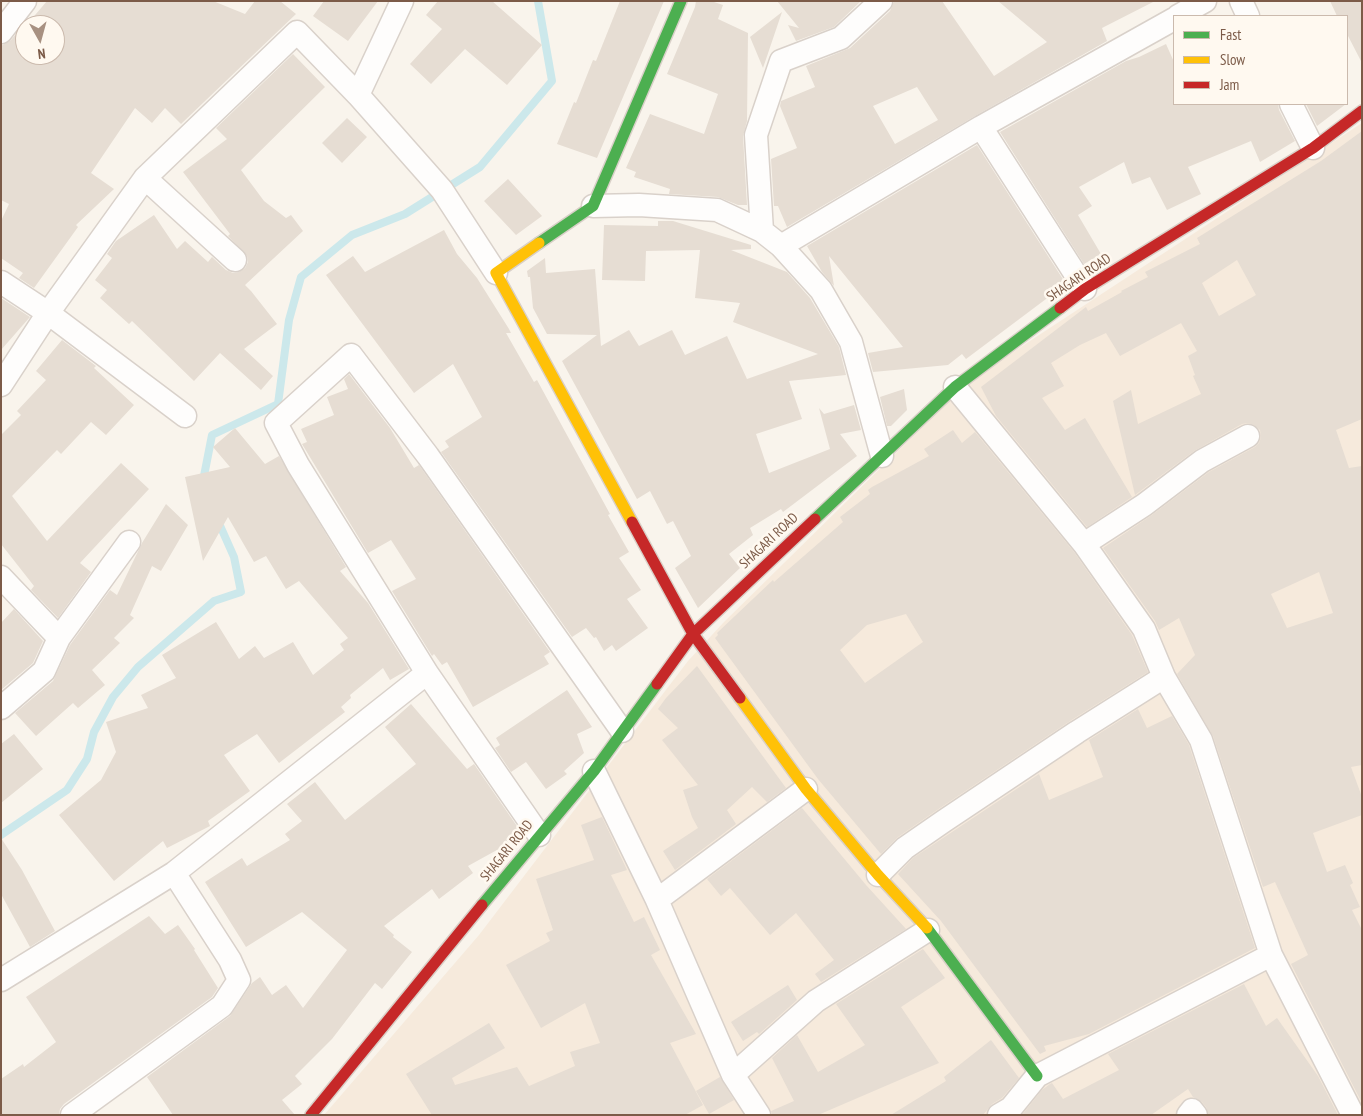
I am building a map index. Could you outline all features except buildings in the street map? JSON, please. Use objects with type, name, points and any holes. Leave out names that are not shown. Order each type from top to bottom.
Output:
[{"type":"street","points":[[1,32],[25,1]]},
{"type":"street","points":[[358,95],[402,1]]},
{"type":"street","points":[[496,273],[593,206],[681,1]]},
{"type":"street","points":[[762,231],[756,135],[781,61],[840,38],[881,1]]},
{"type":"street","points":[[1180,15],[1205,1]]},
{"type":"street","points":[[1241,1],[1248,15]]},
{"type":"street","points":[[781,246],[981,127],[1173,20]]},
{"type":"street","points":[[1,385],[48,313],[145,178],[297,32],[358,95],[442,190],[496,273],[693,634],[806,789],[878,875],[928,930],[1037,1076]]},
{"type":"street","points":[[1292,105],[1313,148]]},
{"type":"street","name":"SHAGARI ROAD","points":[[311,1115],[539,834],[594,771],[693,634],[955,387],[1085,289],[1313,148],[1362,111]]},
{"type":"street","points":[[981,127],[1085,289]]},
{"type":"street","points":[[145,178],[235,260]]},
{"type":"street","points":[[593,206],[639,204],[717,210],[762,231],[781,246],[821,290],[851,342],[882,456]]},
{"type":"street","points":[[1,282],[48,313],[185,416]]},
{"type":"street","points":[[539,834],[427,673],[298,465],[276,423],[351,355],[428,456],[622,730]]},
{"type":"street","points":[[955,387],[1084,544],[1144,629],[1164,678],[1201,740],[1271,955],[1353,1115]]},
{"type":"street","points":[[1084,544],[1144,505],[1202,461],[1248,436]]},
{"type":"street","points":[[1,708],[44,671],[59,638],[129,542]]},
{"type":"street","points":[[1,577],[59,638]]},
{"type":"street","points":[[1,980],[174,873],[427,673]]},
{"type":"street","points":[[878,875],[905,848],[944,821],[1077,732],[1164,678]]},
{"type":"street","points":[[594,771],[656,900],[733,1075],[759,1115]]},
{"type":"street","points":[[656,900],[806,789]]},
{"type":"street","points":[[72,1115],[222,1006],[239,980],[230,960],[174,873]]},
{"type":"street","points":[[733,1075],[816,1001],[928,930]]},
{"type":"street","points":[[999,1115],[1011,1108],[1037,1076],[1271,955]]},
{"type":"street","points":[[1188,1115],[1192,1110],[1196,1115]]},
{"type":"shaded area","points":[[1362,123],[1362,1115],[324,1115],[479,935],[688,661],[723,623],[969,381]]},
{"type":"waterway","points":[[203,481],[212,435],[278,404],[289,320],[301,277],[352,235],[405,214],[480,167],[552,81],[538,1]]},
{"type":"waterway","points":[[1,835],[67,790],[87,759],[94,732],[113,697],[138,667],[214,601],[241,592],[234,557],[218,521]]},
{"type":"traffic: fast","points":[[539,243],[593,206],[681,1]]},
{"type":"traffic: fast","points":[[815,519],[955,387],[1060,308]]},
{"type":"traffic: fast","points":[[482,905],[594,771],[657,684]]},
{"type":"traffic: fast","points":[[927,928],[1037,1076]]},
{"type":"traffic: slow","points":[[539,243],[496,273],[632,522]]},
{"type":"traffic: slow","points":[[740,698],[806,789],[878,875],[927,928]]},
{"type":"traffic: jam","points":[[1060,308],[1085,289],[1313,148],[1362,111]]},
{"type":"traffic: jam","points":[[657,684],[693,634],[815,519]]},
{"type":"traffic: jam","points":[[632,522],[693,634],[740,698]]},
{"type":"traffic: jam","points":[[311,1115],[482,905]]}]
